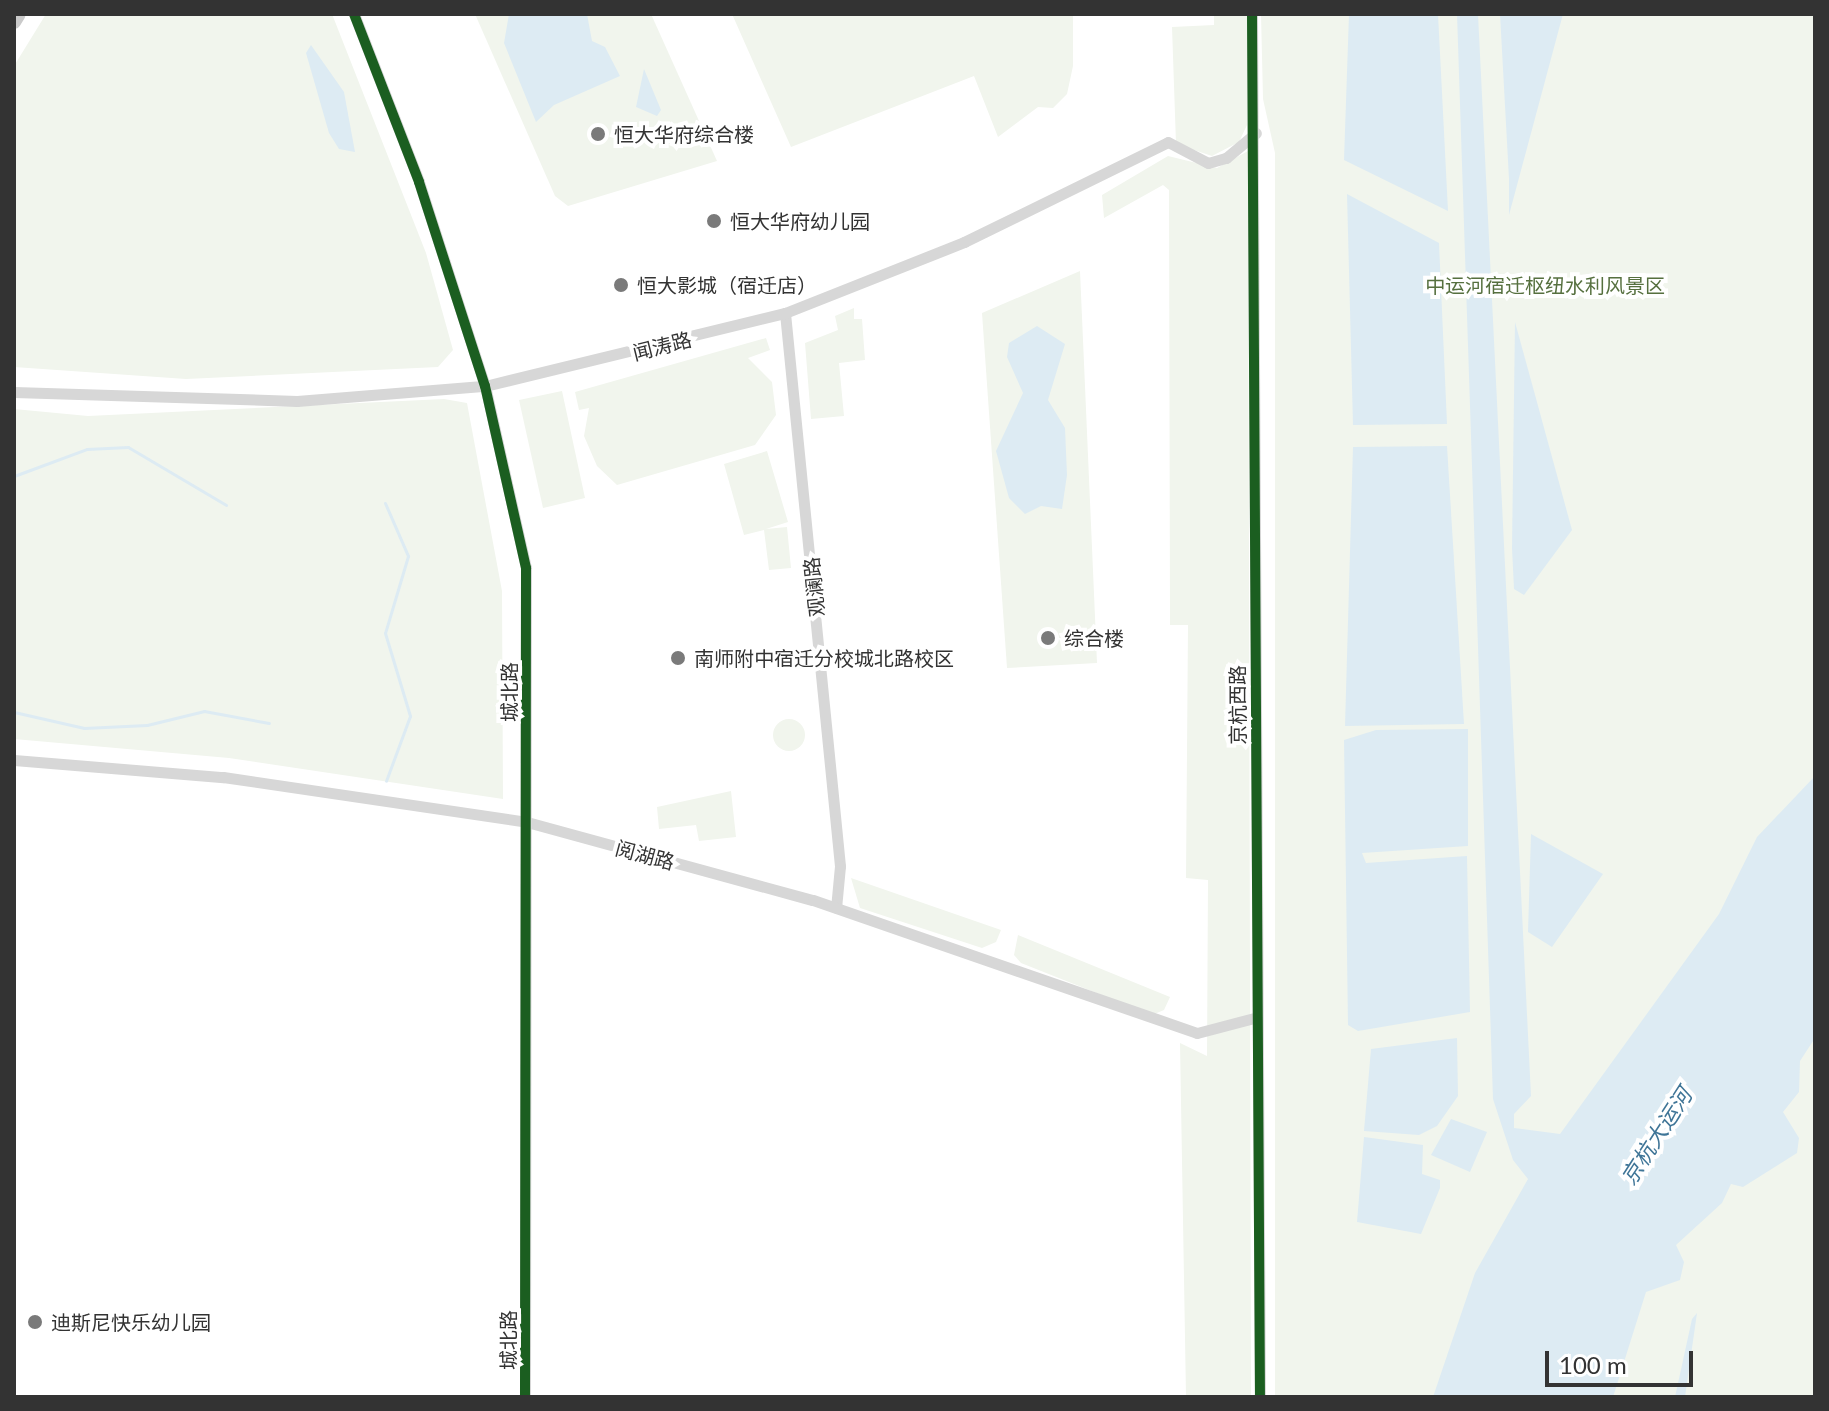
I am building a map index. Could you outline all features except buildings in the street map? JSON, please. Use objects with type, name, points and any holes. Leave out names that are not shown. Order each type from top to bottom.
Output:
[{"type":"main road","points":[[14,22],[19,14]]},
{"type":"street","name":"城北路","points":[[354,14],[419,182],[485,386],[526,568],[525,1397]]},
{"type":"street","name":"京杭西路","points":[[1252,14],[1256,133],[1254,1018],[1260,1397]]},
{"type":"street","name":"闻涛路","points":[[14,392],[297,401],[485,386],[785,313],[964,242],[1168,142],[1208,163],[1226,158],[1256,133]]},
{"type":"street","name":"观澜路","points":[[785,313],[840,866],[836,908]]},
{"type":"street","name":"阅湖路","points":[[14,760],[223,777],[527,822],[836,908],[1197,1033],[1254,1018]]},
{"type":"green space","points":[[46,14],[332,14],[426,253],[453,350],[438,367],[186,379],[14,367],[14,66]]},
{"type":"green space","points":[[475,14],[651,14],[717,161],[568,206],[555,196]]},
{"type":"green space","points":[[732,14],[1073,14],[1073,66],[1067,94],[1053,108],[1038,107],[998,137],[974,76],[791,147]]},
{"type":"green space","points":[[1214,14],[1247,14],[1247,125],[1239,142],[1212,156],[1176,144],[1172,27],[1214,25]]},
{"type":"green space","name":"中运河宿迁枢纽水利风景区","points":[[1261,14],[1815,14],[1815,1397],[1275,1397],[1275,153],[1263,99]]},
{"type":"green space","points":[[1248,151],[1251,1397],[1186,1397],[1180,1043],[1207,1056],[1208,880],[1186,878],[1188,625],[1170,625],[1169,190],[1163,185],[1104,218],[1102,195],[1168,156],[1217,168]]},
{"type":"green space","points":[[1080,271],[1097,663],[1007,668],[982,313]]},
{"type":"green space","points":[[854,308],[854,319],[862,319],[865,360],[839,363],[844,416],[811,419],[805,343],[838,330],[835,316]]},
{"type":"green space","points":[[766,338],[770,350],[748,358],[772,382],[776,415],[755,445],[617,485],[597,466],[584,436],[589,408],[579,410],[575,392]]},
{"type":"green space","points":[[562,391],[585,498],[543,508],[519,400]]},
{"type":"green space","points":[[444,399],[467,403],[502,591],[503,799],[229,758],[14,739],[14,409],[88,416]]},
{"type":"green space","points":[[767,451],[788,522],[766,529],[787,527],[791,568],[769,570],[764,530],[744,535],[724,464]]},
{"type":"green space","points":[[789,719],[801,723],[805,735],[801,747],[789,751],[777,747],[773,735],[777,723]]},
{"type":"green space","points":[[731,791],[736,837],[699,841],[696,825],[659,829],[657,807]]},
{"type":"green space","points":[[851,878],[1001,930],[996,942],[982,948],[860,908]]},
{"type":"green space","points":[[1018,935],[1170,997],[1164,1010],[1152,1015],[1021,963],[1014,955]]},
{"type":"water","points":[[509,14],[587,14],[592,41],[605,47],[620,76],[554,105],[536,122],[504,43]]},
{"type":"water","points":[[1349,14],[1438,14],[1448,211],[1344,160]]},
{"type":"water","name":"京杭大运河","points":[[1457,14],[1478,14],[1531,1096],[1514,1114],[1514,1128],[1560,1134],[1719,914],[1757,837],[1815,776],[1815,1038],[1800,1061],[1799,1092],[1783,1112],[1799,1138],[1797,1153],[1743,1187],[1731,1184],[1722,1203],[1676,1245],[1684,1262],[1680,1280],[1646,1292],[1613,1397],[1433,1397],[1475,1273],[1528,1179],[1513,1160],[1493,1099]]},
{"type":"water","points":[[1500,14],[1563,14],[1509,215],[1509,179]]},
{"type":"water","points":[[311,45],[344,92],[355,152],[339,149],[329,133],[306,53]]},
{"type":"water","points":[[644,69],[661,110],[657,116],[636,107]]},
{"type":"water","points":[[1347,194],[1439,243],[1447,424],[1353,425]]},
{"type":"water","points":[[1515,322],[1572,530],[1524,595],[1514,589],[1512,548]]},
{"type":"water","points":[[1037,326],[1065,344],[1048,400],[1065,428],[1067,475],[1062,509],[1041,506],[1025,514],[1009,498],[996,451],[1023,393],[1007,357],[1009,343]]},
{"type":"water","points":[[1447,446],[1464,724],[1345,726],[1353,447]]},
{"type":"water","points":[[1468,729],[1468,846],[1362,853],[1366,863],[1467,856],[1470,1012],[1358,1031],[1348,1025],[1344,740],[1376,730]]},
{"type":"water","points":[[1531,834],[1603,874],[1552,947],[1528,932]]},
{"type":"water","points":[[1457,1038],[1458,1096],[1437,1126],[1419,1135],[1364,1131],[1371,1049]]},
{"type":"water","points":[[1451,1119],[1487,1132],[1470,1172],[1431,1155]]},
{"type":"water","points":[[1364,1137],[1423,1145],[1422,1174],[1440,1180],[1440,1188],[1421,1234],[1357,1222]]},
{"type":"water","points":[[1697,1313],[1685,1397],[1675,1397],[1692,1319]]},
{"type":"waterway","points":[[14,476],[87,449],[128,447],[226,505]]},
{"type":"waterway","points":[[385,503],[408,556],[385,633],[410,716],[386,781]]},
{"type":"waterway","points":[[14,712],[84,728],[147,725],[204,711],[269,723]]},
{"type":"cycle path","points":[[354,14],[419,182],[485,386],[526,568],[525,1397]]},
{"type":"cycle path","points":[[1252,14],[1260,1397]]},
{"type":"place","name":"恒大华府综合楼","points":[[598,134]]},
{"type":"place","name":"恒大华府幼儿园","points":[[714,221]]},
{"type":"place","name":"恒大影城（宿迁店）","points":[[621,285]]},
{"type":"place","name":"综合楼","points":[[1048,638]]},
{"type":"place","name":"南师附中宿迁分校城北路校区","points":[[678,658]]},
{"type":"place","name":"迪斯尼快乐幼儿园","points":[[35,1322]]}]
